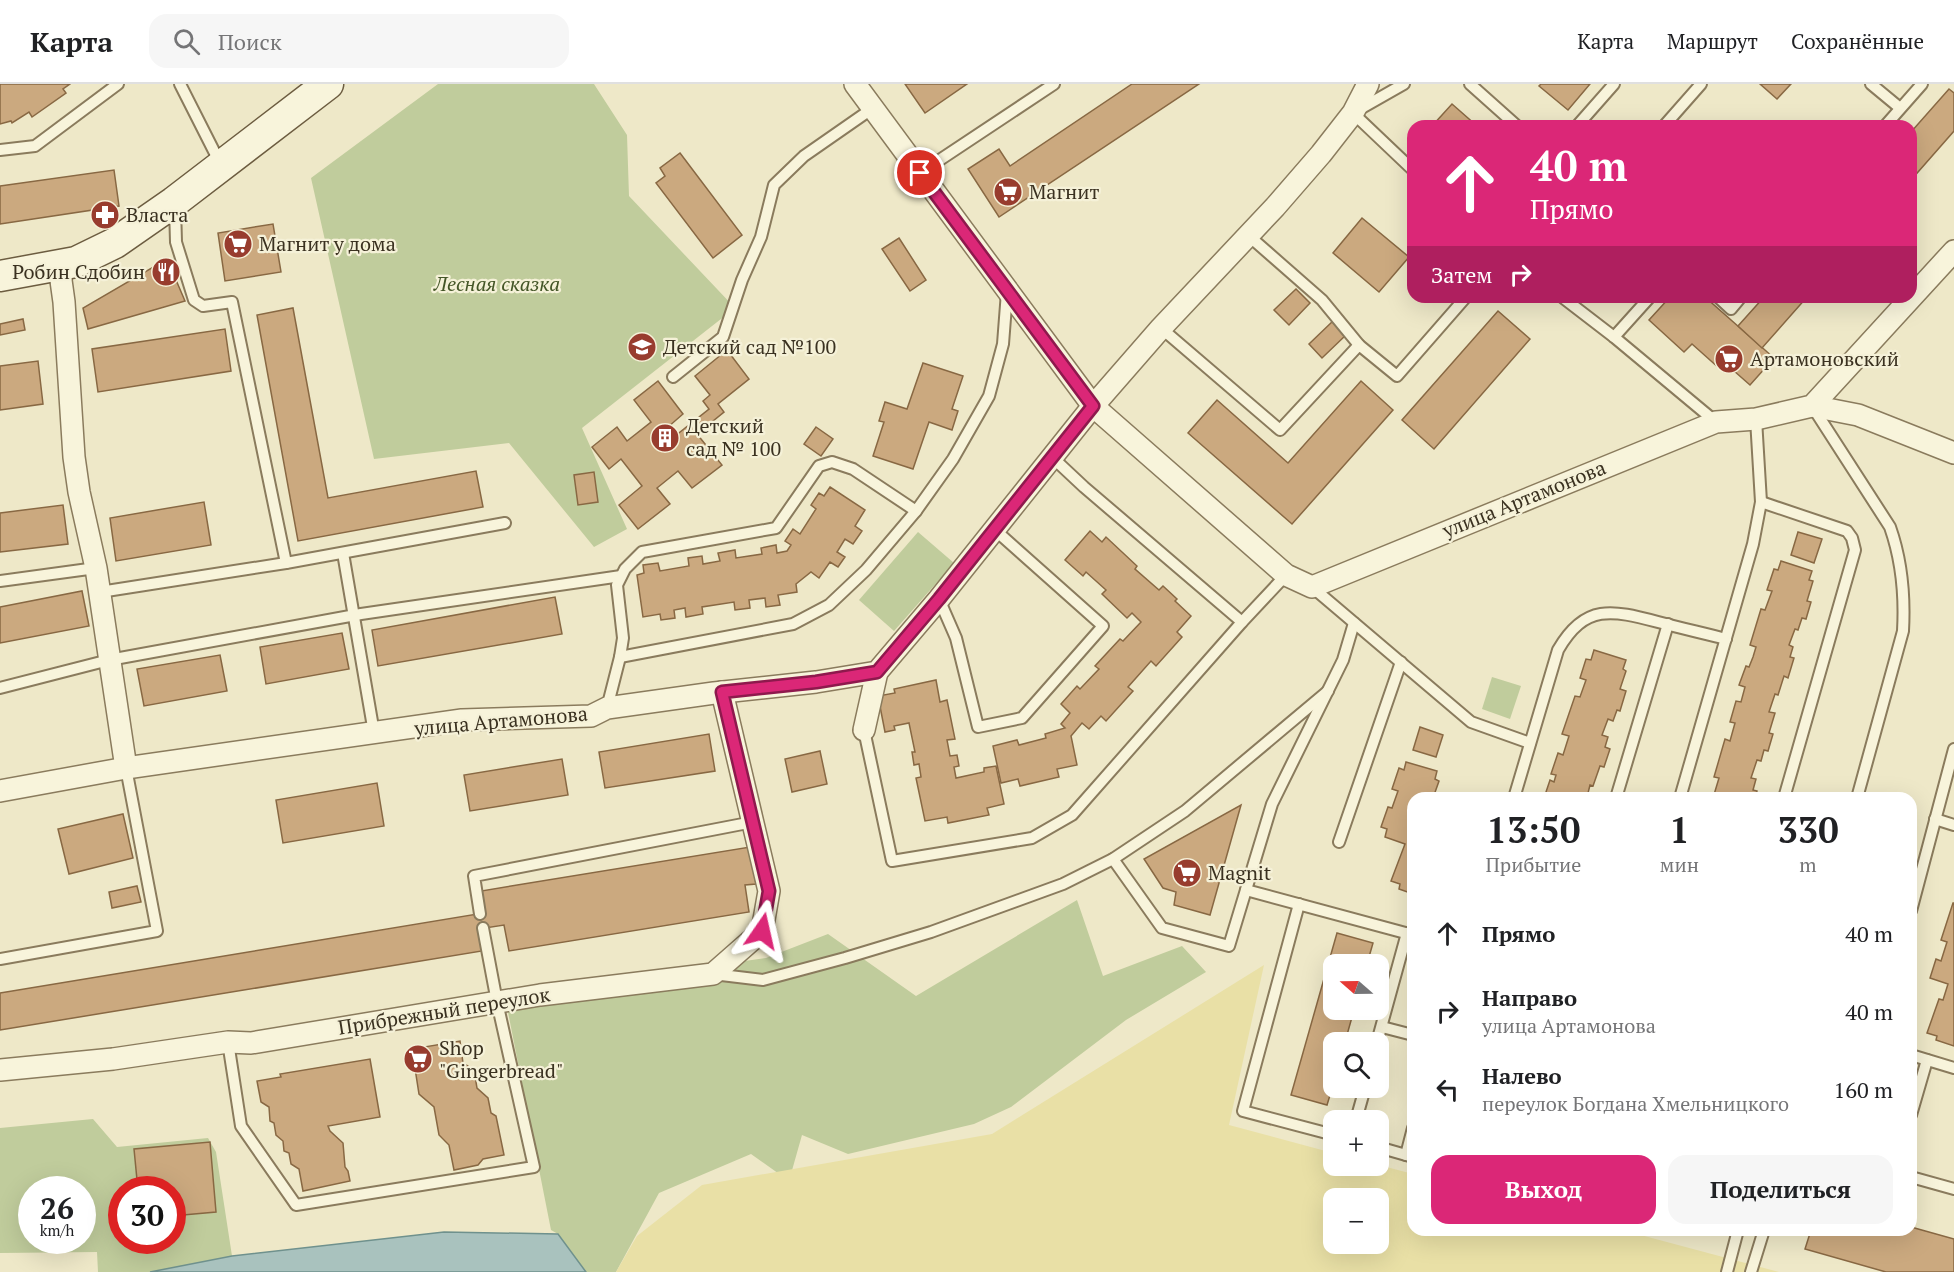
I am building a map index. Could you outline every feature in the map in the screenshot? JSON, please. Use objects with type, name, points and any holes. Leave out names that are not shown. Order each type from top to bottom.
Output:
[{"type":"main road","points":[[0,276],[76,262],[115,243],[174,202],[328,84]]},
{"type":"street","points":[[864,730],[877,672],[939,599],[1093,406],[1161,328],[1249,236],[1321,154],[1353,113],[1368,84]]},
{"type":"street","points":[[864,92],[1006,292],[1093,406],[1286,575],[1312,586]]},
{"type":"street","points":[[1917,291],[1954,251]]},
{"type":"street","points":[[59,266],[64,302],[74,457],[79,492],[96,568],[126,768]]},
{"type":"street","points":[[1812,406],[1906,303]]},
{"type":"street","points":[[1812,406],[1858,415],[1954,453]]},
{"type":"street","name":"улица Артамонова","points":[[1312,586],[1716,422],[1756,418],[1812,406]]},
{"type":"street","name":"улица Артамонова","points":[[0,791],[126,768],[462,720],[591,716],[607,708],[816,682],[877,672]]},
{"type":"street","points":[[713,974],[762,931],[769,891],[722,692]]},
{"type":"street","name":"Прибрежный переулок","points":[[0,1070],[113,1059],[228,1042],[251,1042],[497,1002],[713,974]]},
{"type":"lane","points":[[0,150],[35,146],[118,84]]},
{"type":"lane","points":[[180,84],[222,166]]},
{"type":"lane","points":[[920,173],[1054,84]]},
{"type":"lane","points":[[1404,84],[1353,113],[1407,164]]},
{"type":"lane","points":[[1470,84],[1509,120]]},
{"type":"lane","points":[[1582,120],[1614,84]]},
{"type":"lane","points":[[1669,120],[1701,84]]},
{"type":"lane","points":[[1871,84],[1900,108]]},
{"type":"lane","points":[[1890,120],[1922,84]]},
{"type":"lane","points":[[673,377],[723,337],[742,280],[761,237],[774,185],[864,92]]},
{"type":"lane","points":[[174,202],[176,242],[194,300],[203,306],[232,302],[286,563]]},
{"type":"lane","points":[[1249,236],[1322,300],[1359,345],[1397,376],[1461,303]]},
{"type":"lane","points":[[620,657],[793,624],[829,605],[866,570],[916,511],[953,459],[989,396],[1003,344],[1006,292]]},
{"type":"lane","points":[[1570,303],[1716,422]]},
{"type":"lane","points":[[1614,338],[1645,303]]},
{"type":"lane","points":[[1724,303],[1731,309],[1736,303]]},
{"type":"lane","points":[[1161,328],[1280,430],[1359,345]]},
{"type":"lane","points":[[1812,406],[1890,527],[1901,570],[1905,604],[1903,631],[1859,792]]},
{"type":"lane","points":[[1682,792],[1753,544],[1761,502],[1756,418]]},
{"type":"lane","points":[[1052,457],[1242,622]]},
{"type":"lane","points":[[607,708],[623,638],[617,585],[625,569],[642,552],[777,528],[819,466],[832,462],[853,469],[916,511]]},
{"type":"lane","points":[[1761,502],[1847,531],[1852,538],[1855,550],[1786,792]]},
{"type":"lane","points":[[100,592],[286,563],[505,523]]},
{"type":"lane","points":[[939,599],[956,638],[978,727],[1022,718],[1103,626],[994,529]]},
{"type":"lane","points":[[344,553],[374,733]]},
{"type":"lane","points":[[0,581],[96,568]]},
{"type":"lane","points":[[864,730],[892,861],[1032,838],[1072,815],[1286,575]]},
{"type":"lane","points":[[0,688],[109,660],[354,616],[621,576]]},
{"type":"lane","points":[[1312,586],[1471,722],[1530,743]]},
{"type":"lane","points":[[1516,792],[1558,650],[1567,634],[1581,621],[1596,614],[1610,612],[1629,614],[1726,639]]},
{"type":"lane","points":[[1113,858],[1162,928],[1229,946],[1272,804],[1343,660],[1354,622]]},
{"type":"lane","points":[[1618,792],[1668,624]]},
{"type":"lane","points":[[1339,842],[1401,662]]},
{"type":"lane","points":[[713,974],[764,980],[931,932],[1052,888],[1113,858],[1185,810],[1328,691]]},
{"type":"lane","points":[[1917,888],[1954,749]]},
{"type":"lane","points":[[0,959],[157,931],[126,768]]},
{"type":"lane","points":[[1935,819],[1954,825]]},
{"type":"lane","points":[[480,914],[474,876],[753,822]]},
{"type":"lane","points":[[1246,890],[1407,933]]},
{"type":"lane","points":[[1299,904],[1244,1111],[1323,1132]]},
{"type":"lane","points":[[228,1042],[241,1126],[296,1204],[534,1167],[483,928]]},
{"type":"lane","points":[[1380,1032],[1407,944]]},
{"type":"lane","points":[[1382,1026],[1407,1033]]},
{"type":"lane","points":[[1917,1057],[1954,1068]]},
{"type":"lane","points":[[1917,1079],[1927,1060]]},
{"type":"lane","points":[[1389,1150],[1407,1155]]},
{"type":"lane","points":[[1917,1179],[1954,1189]]},
{"type":"lane","points":[[1726,1272],[1736,1236]]},
{"type":"lane","points":[[1751,1272],[1762,1236]]},
{"type":"green space","name":"Лесная сказка","points":[[438,84],[594,84],[627,135],[629,196],[735,308],[582,428],[627,529],[594,547],[509,443],[374,459],[311,178]]},
{"type":"green space","points":[[918,532],[954,563],[894,631],[859,600]]},
{"type":"green space","points":[[1492,677],[1521,686],[1510,719],[1482,709]]},
{"type":"green space","points":[[1077,900],[1103,976],[1182,946],[1206,972],[1126,1020],[1011,1107],[974,1124],[848,1154],[802,1135],[789,1181],[751,1154],[659,1193],[616,1272],[586,1272],[558,1234],[551,1230],[507,1007],[661,973],[766,958],[828,934],[916,996]]},
{"type":"green space","points":[[93,1119],[117,1147],[208,1138],[216,1152],[232,1256],[150,1272],[98,1272],[96,1176],[18,1176],[18,1253],[0,1253],[0,1128]]},
{"type":"sand","points":[[1264,965],[1229,1125],[1323,1150],[1323,1176],[1389,1176],[1389,1168],[1407,1172],[1407,1236],[1644,1236],[1779,1272],[616,1272],[637,1236],[702,1185],[992,1134]]},
{"type":"water","points":[[444,1232],[558,1234],[586,1272],[150,1272],[232,1256]]},
{"type":"building","points":[[0,84],[70,84],[63,89],[66,93],[32,117],[29,112],[12,123],[11,121],[0,124]]},
{"type":"building","points":[[905,84],[967,84],[925,113]]},
{"type":"building","points":[[1132,84],[1199,84],[999,217],[968,169],[999,149],[1010,166]]},
{"type":"building","points":[[1541,84],[1590,84],[1568,110],[1539,86]]},
{"type":"building","points":[[1760,84],[1791,84],[1777,99]]},
{"type":"building","points":[[1949,89],[1954,93],[1954,131],[1917,173],[1917,125]]},
{"type":"building","points":[[1452,104],[1470,120],[1437,120]]},
{"type":"building","points":[[680,153],[742,235],[713,258],[656,183],[665,176],[660,168]]},
{"type":"building","points":[[114,170],[119,206],[0,224],[0,186]]},
{"type":"building","points":[[1362,218],[1407,255],[1407,259],[1379,292],[1333,253]]},
{"type":"building","points":[[273,224],[281,272],[225,281],[218,233]]},
{"type":"building","points":[[899,238],[926,280],[910,291],[882,249]]},
{"type":"building","points":[[167,259],[185,301],[88,329],[83,308]]},
{"type":"building","points":[[1296,289],[1310,303],[1289,325],[1274,310]]},
{"type":"building","points":[[1665,303],[1712,303],[1774,358],[1750,385],[1725,363],[1720,369],[1692,344],[1684,352],[1649,320]]},
{"type":"building","points":[[1759,303],[1802,303],[1762,348],[1738,326]]},
{"type":"building","points":[[293,308],[328,498],[476,471],[483,507],[298,541],[257,315]]},
{"type":"building","points":[[1498,311],[1530,339],[1434,449],[1402,420]]},
{"type":"building","points":[[23,319],[25,330],[0,335],[0,324]]},
{"type":"building","points":[[1334,320],[1347,334],[1322,358],[1309,344]]},
{"type":"building","points":[[225,329],[231,371],[98,392],[92,349]]},
{"type":"building","name":"Детский сад № 100","points":[[727,350],[749,379],[718,404],[724,412],[697,434],[722,465],[692,488],[678,471],[657,488],[670,504],[638,529],[619,505],[642,486],[621,459],[609,469],[592,447],[617,427],[627,441],[651,422],[634,400],[658,381],[683,414],[668,427],[675,436],[709,409],[703,401],[710,395],[695,376]]},
{"type":"building","points":[[38,361],[43,404],[0,410],[0,366]]},
{"type":"building","points":[[923,363],[963,376],[952,409],[958,411],[952,430],[929,422],[913,469],[873,456],[884,422],[879,421],[885,402],[907,409]]},
{"type":"building","points":[[1361,381],[1393,410],[1292,524],[1188,433],[1217,400],[1288,463]]},
{"type":"building","points":[[816,427],[833,439],[821,456],[804,444]]},
{"type":"building","points":[[594,472],[598,502],[578,505],[574,475]]},
{"type":"building","points":[[830,487],[865,510],[855,526],[862,531],[853,544],[845,539],[837,552],[845,557],[838,567],[830,562],[819,578],[811,572],[796,584],[797,592],[778,595],[780,605],[766,607],[765,598],[749,600],[750,608],[735,610],[734,602],[702,607],[703,614],[686,617],[685,608],[674,610],[675,618],[661,620],[660,614],[643,617],[637,575],[644,573],[643,565],[658,563],[660,571],[689,566],[688,558],[702,556],[703,564],[720,561],[718,553],[735,550],[736,558],[762,554],[761,548],[776,545],[777,553],[787,551],[791,545],[785,541],[793,529],[800,534],[816,509],[811,505],[819,493],[824,496]]},
{"type":"building","points":[[204,502],[211,545],[116,561],[110,518]]},
{"type":"building","points":[[63,505],[68,544],[0,552],[0,513]]},
{"type":"building","points":[[1090,531],[1102,542],[1106,537],[1137,566],[1135,569],[1159,590],[1163,586],[1191,616],[1177,632],[1182,637],[1156,666],[1151,661],[1128,687],[1133,691],[1106,721],[1101,716],[1089,729],[1082,723],[1071,736],[1077,765],[1057,769],[1059,777],[1020,786],[1018,779],[1001,783],[993,746],[1017,740],[1019,745],[1046,738],[1045,734],[1065,728],[1061,724],[1070,713],[1061,704],[1077,686],[1080,689],[1099,669],[1095,666],[1120,639],[1123,641],[1141,622],[1132,613],[1127,618],[1102,594],[1106,590],[1086,572],[1083,576],[1065,560]]},
{"type":"building","points":[[1798,532],[1822,539],[1814,563],[1791,555]]},
{"type":"building","points":[[1781,561],[1812,571],[1809,580],[1813,581],[1807,601],[1811,602],[1806,619],[1802,618],[1789,645],[1793,647],[1790,657],[1794,658],[1788,678],[1784,676],[1769,712],[1775,713],[1769,733],[1773,734],[1768,751],[1764,750],[1761,761],[1757,760],[1751,778],[1756,779],[1753,790],[1757,791],[1715,792],[1719,778],[1714,777],[1725,739],[1730,741],[1735,723],[1730,722],[1736,701],[1741,702],[1745,687],[1739,685],[1756,647],[1750,645],[1761,609],[1765,610],[1772,591],[1767,590],[1774,569],[1778,570]]},
{"type":"building","points":[[82,591],[89,626],[0,643],[0,607]]},
{"type":"building","points":[[555,597],[562,634],[378,666],[372,630]]},
{"type":"building","points":[[342,633],[349,669],[266,684],[260,647]]},
{"type":"building","points":[[1594,650],[1626,660],[1623,669],[1626,671],[1620,689],[1626,691],[1620,711],[1617,710],[1613,721],[1608,719],[1602,735],[1608,737],[1605,747],[1610,749],[1604,767],[1600,766],[1593,786],[1590,785],[1588,792],[1546,792],[1550,780],[1554,782],[1556,775],[1551,774],[1558,753],[1563,755],[1569,736],[1562,734],[1575,696],[1580,697],[1586,680],[1580,678],[1586,659],[1591,660]]},
{"type":"building","points":[[220,655],[227,691],[144,706],[137,669]]},
{"type":"building","points":[[936,680],[940,702],[947,700],[955,739],[947,740],[950,756],[957,755],[959,766],[954,767],[956,778],[984,772],[984,768],[996,766],[1004,804],[987,808],[989,815],[948,823],[947,817],[925,821],[916,778],[921,777],[919,764],[914,765],[912,752],[915,752],[909,723],[894,726],[895,730],[885,732],[878,696],[895,693],[894,689]]},
{"type":"building","points":[[1420,727],[1443,735],[1436,757],[1413,750]]},
{"type":"building","points":[[709,734],[715,771],[605,788],[599,752]]},
{"type":"building","points":[[820,751],[827,784],[792,792],[785,759]]},
{"type":"building","points":[[562,759],[568,795],[470,811],[464,775]]},
{"type":"building","points":[[1406,762],[1437,771],[1435,779],[1439,781],[1435,792],[1407,792],[1407,892],[1399,889],[1400,884],[1391,881],[1405,844],[1385,837],[1387,829],[1381,827],[1388,807],[1392,808],[1398,791],[1392,789],[1399,768],[1404,770]]},
{"type":"building","points":[[377,783],[384,826],[283,843],[276,800]]},
{"type":"building","name":"Magnit","points":[[1241,805],[1210,915],[1174,905],[1176,892],[1163,888],[1144,859]]},
{"type":"building","points":[[123,814],[133,858],[69,874],[58,829]]},
{"type":"building","points":[[750,847],[756,884],[745,885],[749,912],[509,951],[504,925],[478,929],[482,951],[0,1030],[0,993],[484,913],[481,891]]},
{"type":"building","points":[[137,886],[141,902],[112,908],[109,892]]},
{"type":"building","points":[[1953,903],[1954,1046],[1936,1040],[1937,1036],[1927,1033],[1939,999],[1943,1000],[1948,984],[1930,978],[1936,959],[1941,961],[1947,942],[1941,940]]},
{"type":"building","points":[[1337,933],[1373,943],[1370,954],[1331,954]]},
{"type":"building","points":[[1323,982],[1323,1020],[1351,1020],[1348,1032],[1323,1032],[1323,1098],[1329,1098],[1327,1105],[1291,1095]]},
{"type":"building","points":[[460,1041],[463,1063],[474,1070],[477,1088],[488,1098],[491,1113],[496,1116],[504,1155],[483,1159],[478,1165],[454,1170],[449,1145],[439,1135],[434,1107],[419,1094],[412,1049]]},
{"type":"building","points":[[370,1059],[380,1117],[328,1126],[330,1131],[343,1143],[345,1167],[350,1181],[303,1191],[299,1169],[291,1164],[289,1153],[284,1151],[283,1141],[276,1135],[274,1123],[270,1121],[269,1107],[261,1102],[257,1081],[281,1077],[280,1074]]},
{"type":"building","points":[[210,1142],[216,1212],[186,1215],[186,1176],[137,1176],[134,1149]]},
{"type":"building","points":[[1917,1229],[1954,1239],[1954,1272],[1886,1272],[1805,1249],[1809,1236],[1917,1236]]},
{"type":"place","name":"Магнит","points":[[1008,192]]},
{"type":"place","name":"Власта","points":[[105,215]]},
{"type":"place","name":"Магнит у дома","points":[[238,244]]},
{"type":"place","name":"Робин Сдобин","points":[[166,272]]},
{"type":"place","name":"Детский сад №100","points":[[642,347]]},
{"type":"place","name":"Артамоновский","points":[[1729,359]]},
{"type":"place","name":"Детский сад № 100","points":[[665,438]]},
{"type":"place","name":"Magnit","points":[[1187,873]]},
{"type":"place","name":"Shop \"Gingerbread\"","points":[[418,1059]]},
{"type":"route","points":[[762,931],[769,891],[722,692],[816,682],[877,672],[939,599],[1093,406],[1006,292],[920,173]]}]
